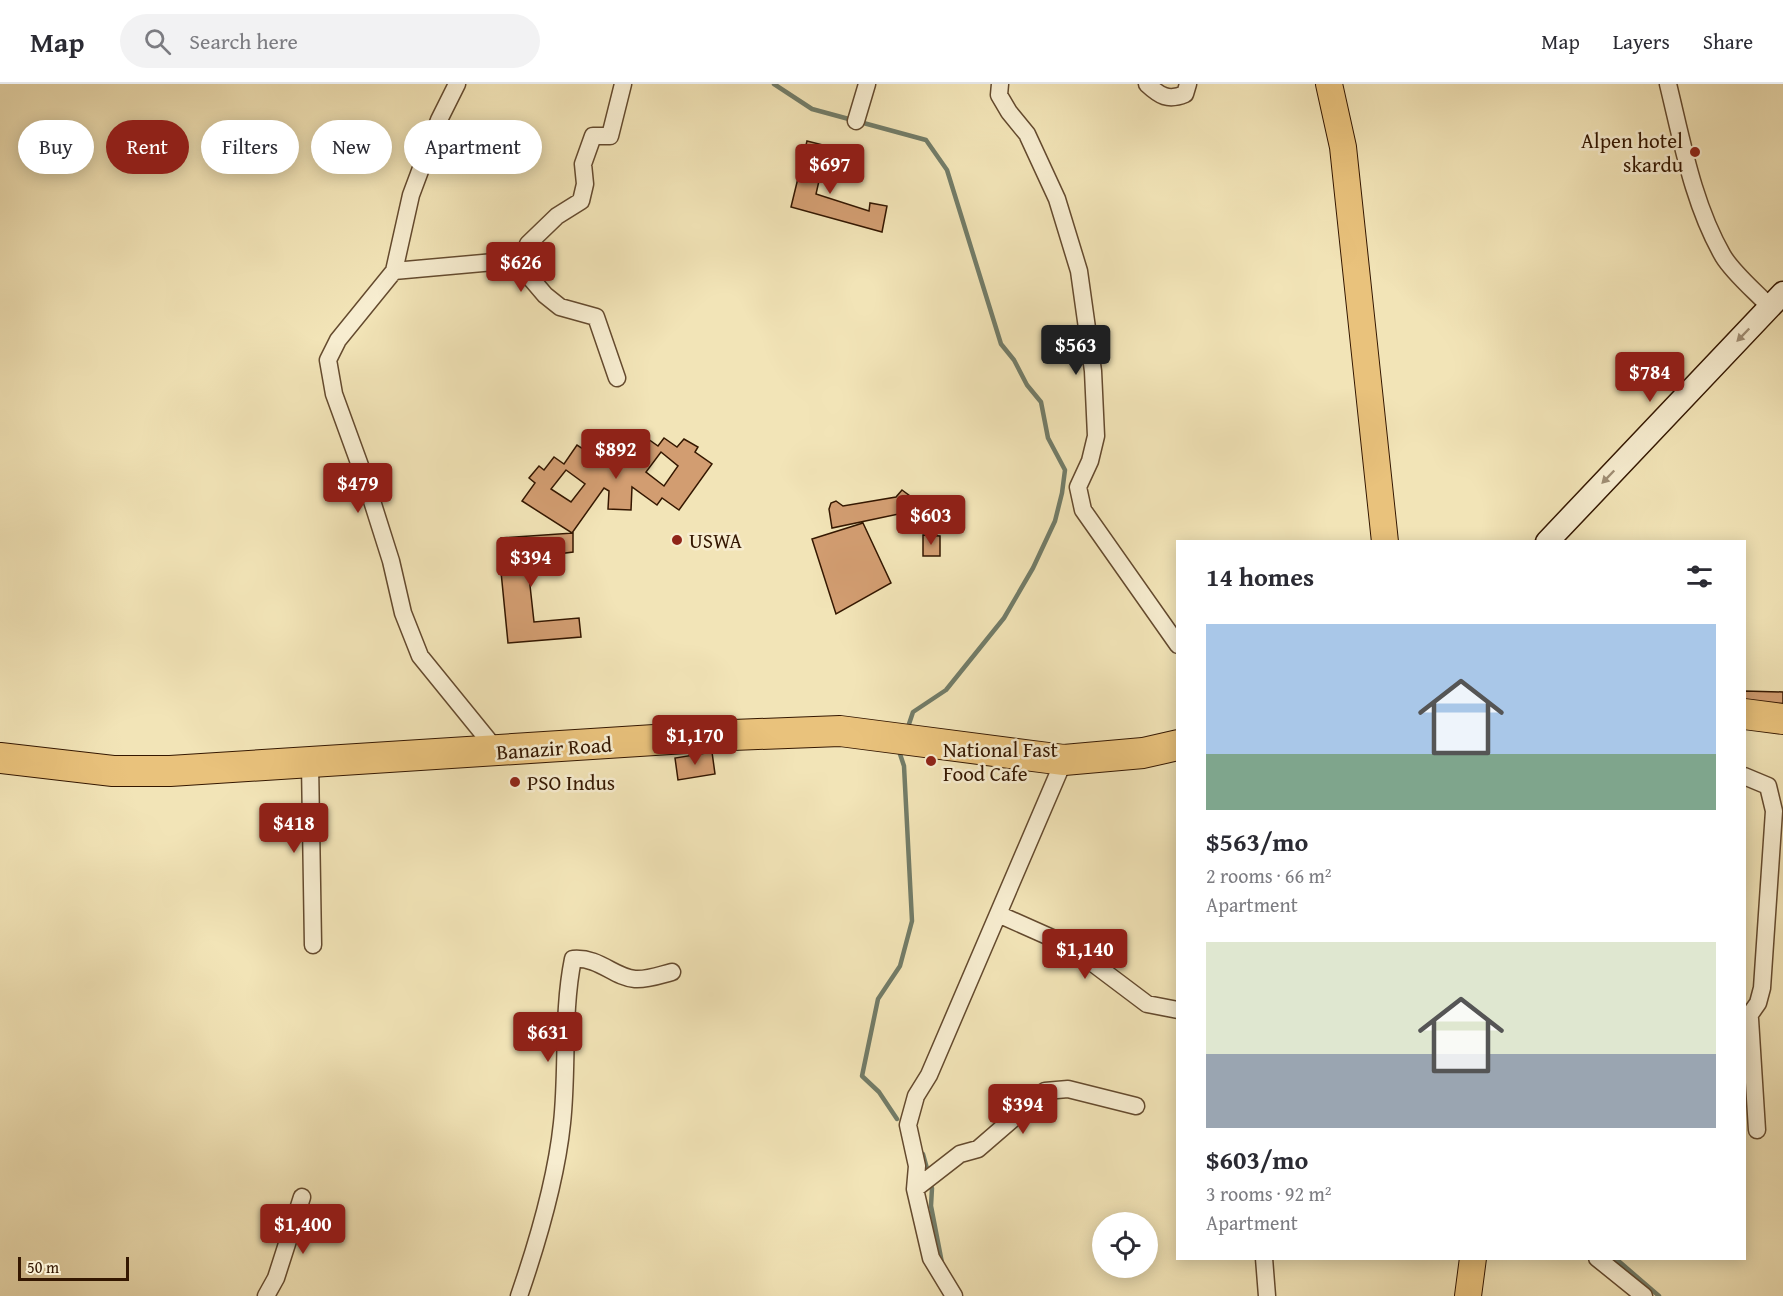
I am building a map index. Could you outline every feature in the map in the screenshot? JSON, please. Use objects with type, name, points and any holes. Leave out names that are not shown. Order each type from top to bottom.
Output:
[{"type":"highway","points":[[1746,714],[1783,719]]},
{"type":"highway","name":"Banazir Road","points":[[0,758],[113,771],[170,771],[498,752],[733,735],[840,731],[1064,760],[1143,753],[1176,746]]},
{"type":"main road","points":[[1329,84],[1342,147],[1386,540]]},
{"type":"main road","points":[[1549,540],[1776,300]]},
{"type":"main road","points":[[1468,1296],[1473,1260]]},
{"type":"street","points":[[457,84],[439,120],[411,195],[394,271],[338,340],[328,360],[334,394],[366,482],[391,561],[403,613],[420,656],[498,752]]},
{"type":"street","points":[[522,268],[528,244],[557,216],[581,201],[585,184],[583,164],[586,155],[593,136],[610,136],[623,84]]},
{"type":"street","points":[[856,121],[867,84]]},
{"type":"street","points":[[1000,84],[999,95],[1027,134],[1058,199],[1079,271],[1093,371],[1096,436],[1090,461],[1078,487],[1083,510],[1176,642]]},
{"type":"street","points":[[1148,84],[1163,97],[1174,98],[1185,94],[1188,84]]},
{"type":"street","points":[[1668,84],[1686,158],[1707,223],[1724,258],[1776,300]]},
{"type":"street","points":[[394,271],[494,262],[522,268],[545,295],[560,307],[596,317],[617,378]]},
{"type":"street","points":[[954,1296],[931,1258],[915,1189],[917,1166],[909,1140],[910,1113],[1064,760]]},
{"type":"street","points":[[310,763],[313,945]]},
{"type":"street","points":[[1746,777],[1768,786],[1774,811],[1766,959],[1758,1003],[1747,1021],[1756,1130]]},
{"type":"street","points":[[998,914],[1070,946],[1147,1004],[1176,1010]]},
{"type":"street","points":[[519,1296],[539,1234],[562,1125],[567,986],[573,959],[587,958],[633,979],[652,978],[672,972]]},
{"type":"street","points":[[915,1189],[960,1154],[978,1149],[1045,1091],[1068,1089],[1136,1106]]},
{"type":"street","points":[[266,1296],[276,1278],[302,1197]]},
{"type":"street","points":[[1264,1260],[1267,1296]]},
{"type":"street","points":[[1599,1260],[1644,1296]]},
{"type":"building","points":[[807,141],[827,146],[816,194],[869,211],[870,203],[887,206],[882,232],[791,207]]},
{"type":"building","points":[[641,434],[658,446],[664,438],[677,447],[684,439],[698,447],[695,452],[712,464],[679,510],[662,498],[657,505],[632,487],[631,510],[608,509],[609,491],[604,488],[572,533],[522,501],[535,483],[529,478],[539,466],[544,470],[554,457],[564,464],[577,445],[606,464],[612,455],[620,461]],"holes":[[[661,452],[678,466],[664,486],[646,472]],[[566,470],[585,484],[571,502],[551,489]]]},
{"type":"building","points":[[902,490],[910,496],[913,511],[832,528],[829,509],[831,503],[836,501],[843,506],[896,497]]},
{"type":"building","points":[[863,523],[891,583],[836,614],[812,539]]},
{"type":"building","points":[[573,533],[573,552],[527,558],[534,622],[579,618],[581,637],[508,643],[498,541],[501,541],[501,538]]},
{"type":"building","points":[[923,535],[940,536],[940,556],[923,556]]},
{"type":"building","points":[[1746,691],[1783,692],[1783,710],[1746,709]]},
{"type":"building","points":[[712,752],[715,774],[678,780],[675,758]]},
{"type":"waterway","points":[[774,84],[812,109],[926,140],[947,170],[1001,344],[1014,360],[1027,385],[1041,402],[1048,438],[1065,470],[1055,521],[1033,568],[1004,618],[946,690],[913,712],[909,724]]},
{"type":"waterway","points":[[897,1119],[879,1092],[862,1076],[878,999],[900,966],[912,921],[904,766],[899,751]]},
{"type":"waterway","points":[[923,1154],[928,1172]]},
{"type":"waterway","points":[[932,1188],[931,1206],[942,1263]]},
{"type":"waterway","points":[[1617,1260],[1659,1296]]},
{"type":"place","name":"Alpen hotel skardu","points":[[1695,152]]},
{"type":"place","name":"USWA","points":[[677,540]]},
{"type":"place","name":"National Fast Food Cafe","points":[[931,761]]},
{"type":"place","name":"PSO Indus","points":[[515,782]]}]
